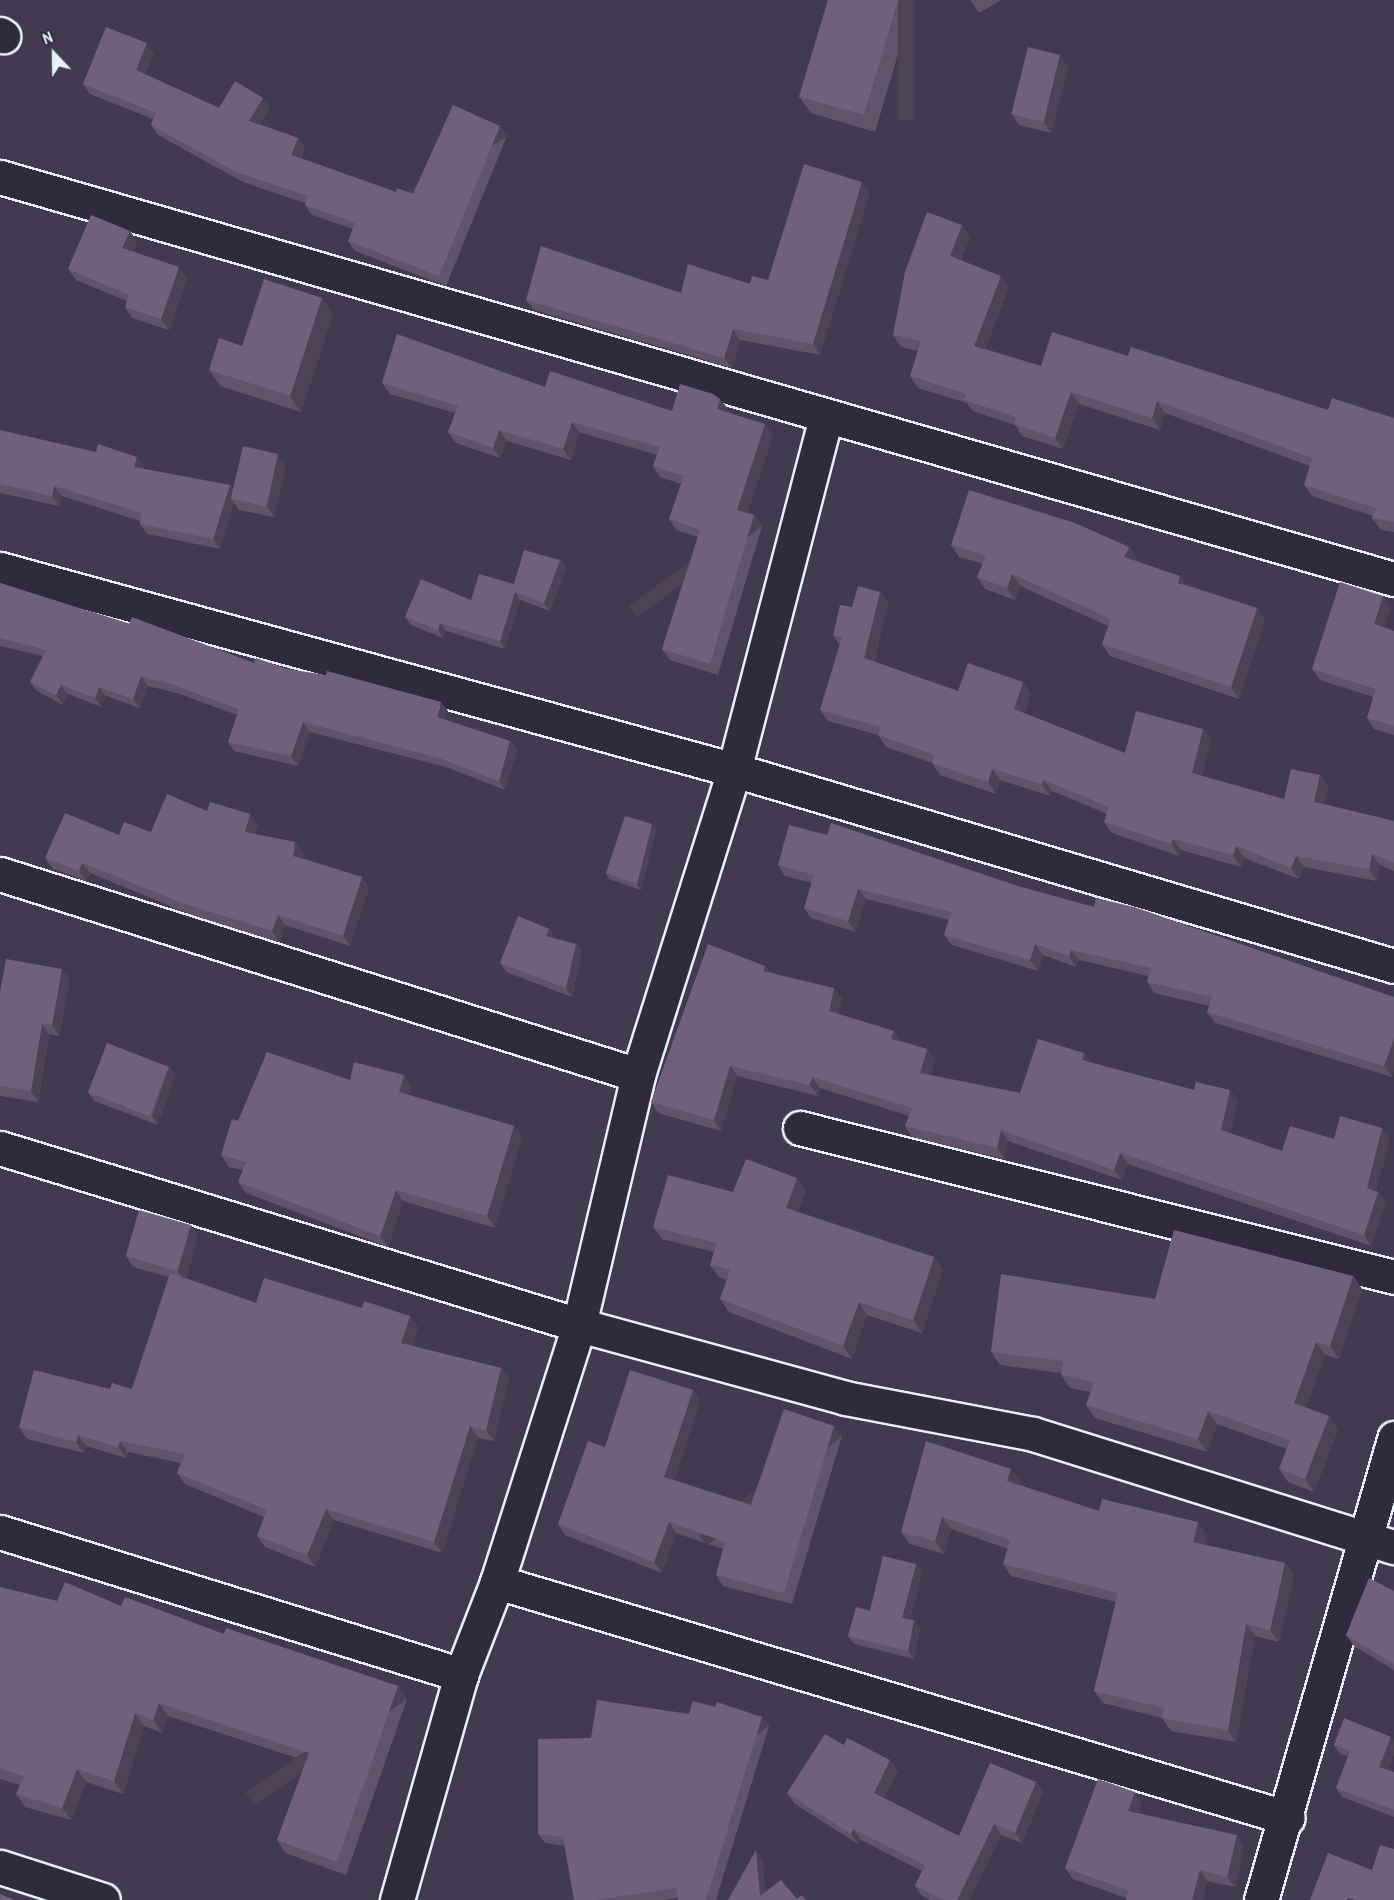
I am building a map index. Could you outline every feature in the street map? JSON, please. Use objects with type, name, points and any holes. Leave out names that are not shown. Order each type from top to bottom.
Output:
[{"type":"street","points":[[0,177],[1394,579]]},
{"type":"street","points":[[398,1900],[461,1675],[497,1582],[579,1325],[638,1075],[734,770],[826,417]]},
{"type":"street","points":[[0,569],[734,770],[1394,966]]},
{"type":"street","points":[[0,874],[638,1075]]},
{"type":"street","points":[[800,1128],[1394,1277]]},
{"type":"street","points":[[0,1148],[579,1325],[845,1398],[1033,1434],[1380,1544]]},
{"type":"street","points":[[1261,1900],[1380,1544],[1394,1438]]},
{"type":"street","points":[[0,1532],[461,1675]]},
{"type":"street","points":[[497,1582],[1288,1818]]},
{"type":"street","points":[[0,1867],[103,1900]]},
{"type":"building","points":[[828,0],[898,0],[864,115],[799,97]]},
{"type":"building","points":[[106,27],[147,43],[136,70],[219,108],[235,81],[263,98],[249,121],[298,138],[291,155],[396,192],[397,188],[413,194],[453,105],[500,126],[439,276],[348,241],[355,223],[305,205],[308,196],[236,172],[151,125],[156,113],[83,84]]},
{"type":"building","points":[[1028,47],[1060,55],[1043,122],[1011,114]]},
{"type":"building","points":[[804,164],[862,182],[813,344],[733,329],[724,358],[526,300],[541,246],[681,293],[688,264],[750,284],[752,276],[768,280]]},
{"type":"building","points":[[927,212],[962,225],[950,256],[1001,276],[974,346],[1041,366],[1052,332],[1128,356],[1131,347],[1328,410],[1332,398],[1394,418],[1394,522],[1372,518],[1376,508],[1304,485],[1312,458],[1157,401],[1152,418],[1071,392],[1055,438],[1014,424],[1016,417],[964,400],[966,394],[910,376],[921,341],[893,335],[905,272]]},
{"type":"building","points":[[91,215],[130,231],[122,248],[179,267],[161,319],[125,307],[129,295],[68,269]]},
{"type":"building","points":[[264,279],[322,298],[290,396],[209,370],[219,338],[242,346]]},
{"type":"building","points":[[397,334],[545,387],[550,371],[672,411],[680,384],[713,394],[720,399],[717,409],[765,424],[737,510],[754,515],[710,664],[662,649],[700,530],[669,519],[684,476],[653,466],[660,447],[572,422],[563,449],[499,430],[493,448],[448,432],[458,406],[382,383]]},
{"type":"building","points":[[0,430],[96,452],[98,444],[137,457],[134,467],[230,485],[213,539],[140,524],[142,513],[54,486],[52,496],[0,484]]},
{"type":"building","points":[[243,446],[278,454],[266,507],[231,499]]},
{"type":"building","points":[[969,490],[1075,523],[1129,547],[1124,557],[1180,576],[1178,583],[1257,608],[1231,687],[1102,644],[1111,619],[1012,574],[1007,588],[977,577],[986,556],[951,545]]},
{"type":"building","points":[[524,550],[560,560],[544,603],[515,592],[500,641],[440,623],[438,630],[405,617],[421,579],[471,600],[479,574],[514,584]]},
{"type":"building","points":[[1340,582],[1383,596],[1374,624],[1394,631],[1394,726],[1367,718],[1376,689],[1312,669]]},
{"type":"building","points":[[0,583],[129,624],[132,617],[254,663],[256,658],[287,669],[326,675],[327,671],[441,702],[437,717],[510,741],[499,781],[439,758],[303,722],[291,756],[228,742],[239,709],[171,684],[141,676],[133,699],[99,687],[95,698],[61,685],[56,695],[30,682],[46,650],[0,638]]},
{"type":"building","points":[[858,586],[880,592],[864,658],[958,691],[968,663],[1023,682],[1014,709],[1125,753],[1136,711],[1203,729],[1192,773],[1284,799],[1291,769],[1320,775],[1314,802],[1394,821],[1394,863],[1372,854],[1369,869],[1296,856],[1291,868],[1236,846],[1233,855],[1173,839],[1171,844],[1104,822],[1109,807],[1044,780],[1042,784],[992,769],[988,782],[932,763],[935,755],[878,735],[881,727],[820,710],[842,637],[833,635],[840,605],[852,607]]},
{"type":"building","points":[[167,794],[207,811],[210,802],[250,814],[245,832],[295,842],[293,856],[362,877],[343,936],[278,915],[272,931],[185,904],[82,863],[79,871],[45,858],[65,813],[119,835],[124,822],[151,832]]},
{"type":"building","points":[[625,816],[652,824],[637,884],[606,873]]},
{"type":"building","points":[[831,823],[1018,886],[1094,907],[1096,898],[1134,907],[1394,997],[1394,1039],[1384,1066],[1207,1012],[1212,997],[1147,982],[1151,968],[1071,950],[1069,956],[1035,944],[1030,960],[944,935],[951,912],[858,889],[848,921],[804,908],[814,875],[778,865],[789,825],[827,835]]},
{"type":"building","points":[[518,916],[549,929],[546,936],[576,944],[566,988],[500,963]]},
{"type":"building","points":[[708,944],[765,966],[763,971],[834,988],[829,1011],[894,1031],[891,1039],[927,1049],[920,1073],[1020,1093],[1038,1039],[1084,1053],[1082,1060],[1194,1090],[1196,1082],[1230,1090],[1221,1130],[1282,1151],[1290,1126],[1334,1139],[1340,1116],[1382,1128],[1367,1188],[1378,1192],[1364,1235],[1120,1153],[1114,1170],[1001,1130],[997,1148],[905,1126],[912,1108],[812,1077],[810,1085],[730,1066],[714,1120],[651,1102]]},
{"type":"building","points":[[6,959],[62,969],[52,1025],[42,1024],[31,1091],[0,1086],[0,992]]},
{"type":"building","points":[[107,1043],[169,1067],[150,1116],[88,1092]]},
{"type":"building","points":[[267,1052],[350,1080],[354,1062],[404,1075],[399,1092],[514,1126],[487,1216],[396,1190],[380,1236],[238,1182],[246,1162],[221,1155],[232,1119],[238,1121]]},
{"type":"building","points":[[746,1159],[797,1178],[786,1208],[934,1257],[913,1320],[859,1302],[843,1346],[720,1299],[730,1270],[710,1265],[717,1243],[653,1227],[668,1175],[733,1192]]},
{"type":"building","points":[[139,1210],[191,1225],[178,1271],[126,1256]]},
{"type":"building","points":[[1174,1230],[1353,1276],[1330,1346],[1316,1342],[1294,1403],[1329,1416],[1305,1479],[1279,1469],[1290,1440],[1208,1411],[1198,1439],[1086,1405],[1094,1382],[1061,1375],[1063,1361],[991,1352],[1001,1274],[1155,1299]]},
{"type":"building","points":[[170,1273],[256,1303],[264,1278],[362,1308],[364,1301],[410,1316],[401,1343],[501,1368],[486,1430],[470,1426],[434,1542],[326,1509],[307,1555],[257,1536],[267,1510],[177,1473],[185,1454],[120,1441],[118,1447],[78,1435],[76,1442],[19,1427],[34,1370],[110,1389],[112,1383],[132,1389]]},
{"type":"building","points":[[630,1370],[693,1390],[664,1477],[751,1505],[784,1409],[834,1426],[784,1593],[716,1575],[725,1542],[669,1522],[654,1562],[558,1524],[588,1441],[605,1447]]},
{"type":"building","points":[[926,1441],[1011,1469],[1007,1481],[1099,1511],[1102,1499],[1198,1522],[1193,1542],[1285,1563],[1270,1630],[1246,1624],[1228,1730],[1162,1718],[1164,1708],[1094,1691],[1118,1593],[1003,1564],[1010,1540],[942,1517],[935,1541],[901,1532]]},
{"type":"building","points":[[883,1556],[916,1564],[902,1618],[914,1620],[908,1651],[848,1636],[856,1607],[870,1611]]},
{"type":"building","points":[[1369,1578],[1394,1591],[1394,1664],[1346,1635]]},
{"type":"building","points":[[65,1582],[121,1606],[125,1597],[224,1634],[226,1628],[398,1686],[337,1862],[277,1840],[309,1753],[159,1703],[153,1720],[135,1713],[114,1781],[77,1769],[62,1808],[16,1794],[24,1776],[0,1769],[0,1587],[57,1601]]},
{"type":"building","points":[[597,1700],[689,1714],[693,1701],[715,1707],[717,1702],[762,1717],[706,1900],[678,1900],[676,1888],[596,1900],[574,1900],[563,1837],[538,1834],[538,1739],[591,1738]]},
{"type":"building","points":[[1344,1718],[1391,1737],[1379,1767],[1394,1772],[1394,1810],[1336,1788],[1350,1751],[1334,1745]]},
{"type":"building","points":[[825,1734],[844,1745],[847,1738],[890,1760],[874,1793],[959,1836],[990,1763],[1036,1782],[1015,1833],[994,1824],[957,1900],[945,1900],[915,1886],[925,1865],[853,1829],[851,1834],[787,1793]]},
{"type":"building","points":[[1098,1779],[1135,1792],[1128,1811],[1237,1835],[1227,1877],[1200,1870],[1192,1900],[1126,1900],[1128,1890],[1065,1868]]},
{"type":"building","points":[[1380,1845],[1394,1849],[1394,1900],[1348,1898],[1347,1900],[1310,1900],[1328,1853],[1372,1870]]},
{"type":"building","points":[[756,1850],[760,1896],[781,1880],[797,1899],[802,1895],[806,1900],[728,1900]]},
{"type":"building","points":[[0,1894],[15,1900],[0,1900]]}]
